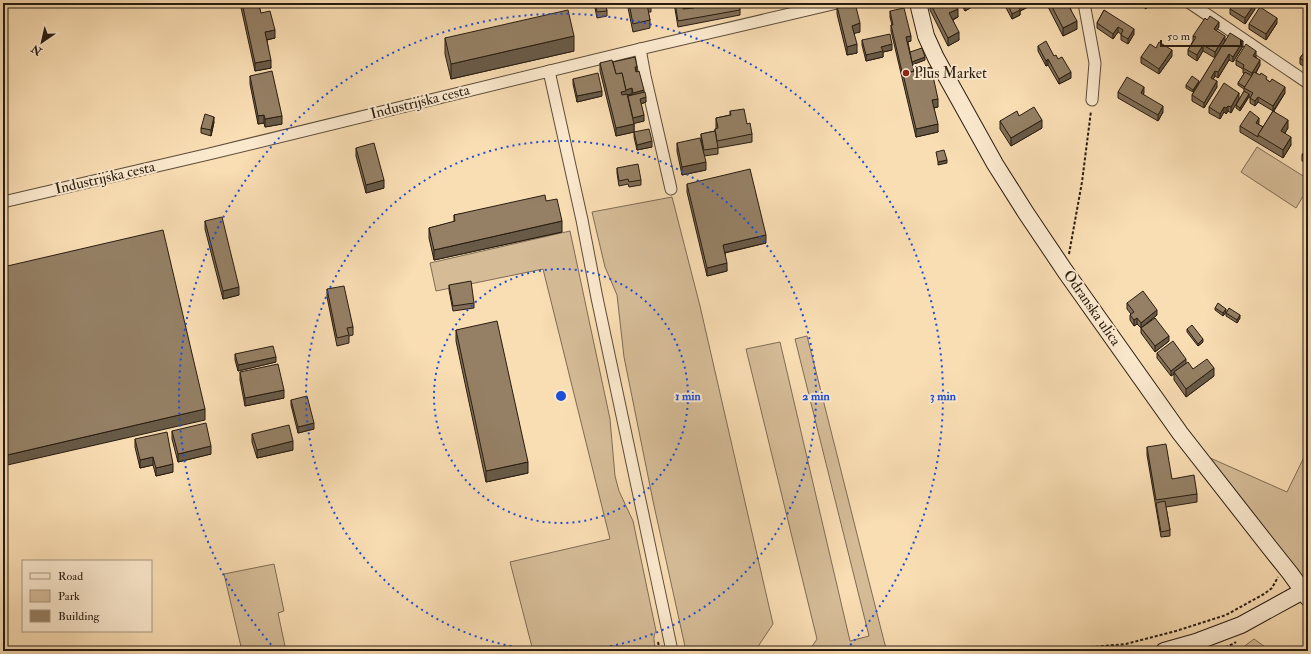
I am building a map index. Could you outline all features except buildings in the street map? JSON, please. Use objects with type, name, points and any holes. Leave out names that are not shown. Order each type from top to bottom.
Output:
[{"type":"main road","name":"Odranska ulica","points":[[918,3],[923,26],[930,46],[962,107],[995,164],[1026,213],[1180,433],[1305,594]]},
{"type":"main road","points":[[1164,651],[1196,642],[1242,625],[1305,594]]},
{"type":"street","name":"Industrijska cesta","points":[[3,202],[837,3]]},
{"type":"street","points":[[1084,3],[1095,63],[1092,100]]},
{"type":"street","points":[[1190,3],[1308,83]]},
{"type":"street","points":[[640,49],[644,76],[671,189]]},
{"type":"street","points":[[548,71],[582,220],[597,298],[672,651]]},
{"type":"path","points":[[1066,271],[1082,182],[1092,100]]},
{"type":"path","points":[[1046,651],[1126,644],[1176,631],[1226,615],[1272,588],[1279,573],[1285,567]]},
{"type":"green space","points":[[1257,147],[1308,179],[1308,188],[1296,208],[1241,172]]},
{"type":"green space","points":[[672,197],[700,306],[773,624],[755,651],[686,651],[653,501],[624,357],[617,295],[605,267],[592,212]]},
{"type":"green space","points":[[570,231],[610,419],[615,476],[619,491],[633,521],[656,631],[654,638],[656,651],[533,651],[510,562],[610,539],[543,269],[436,291],[430,263]]},
{"type":"green space","points":[[807,336],[887,651],[809,651],[817,639],[746,349],[780,342],[850,641],[869,636],[795,339]]},
{"type":"green space","points":[[1308,449],[1308,589],[1208,457],[1287,492]]},
{"type":"green space","points":[[274,564],[284,611],[278,613],[286,651],[242,651],[224,574]]},
{"type":"green space","points":[[1254,639],[1271,651],[1238,651]]},
{"type":"place","name":"Plus Market","points":[[906,73]]}]
